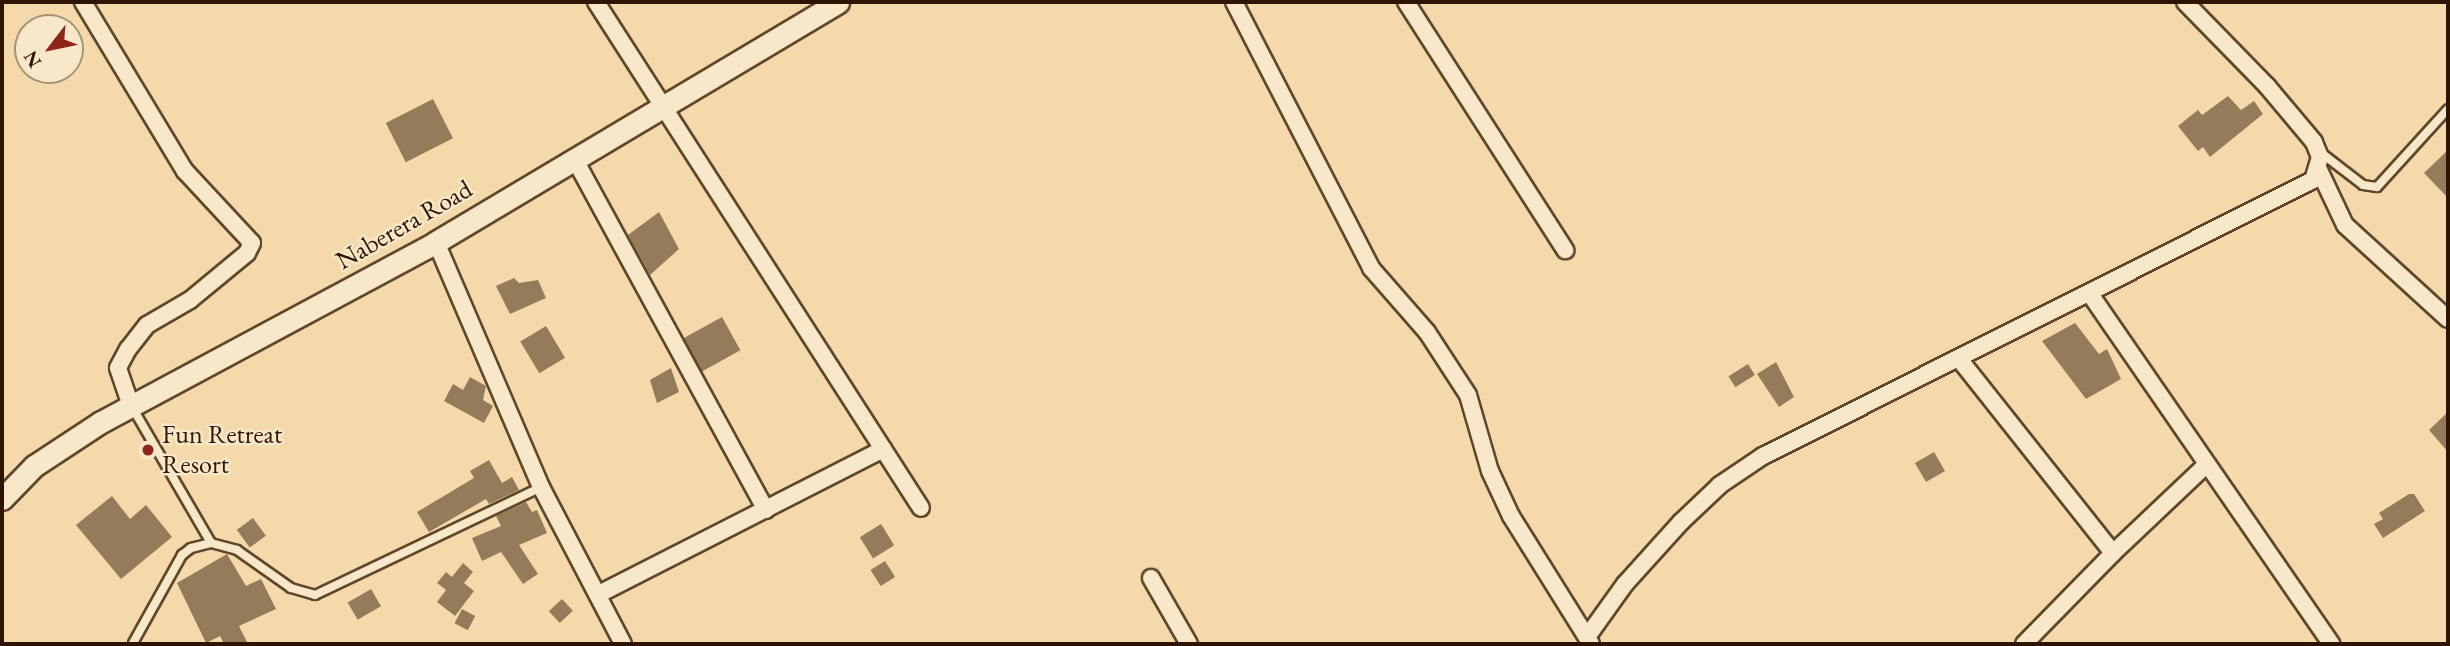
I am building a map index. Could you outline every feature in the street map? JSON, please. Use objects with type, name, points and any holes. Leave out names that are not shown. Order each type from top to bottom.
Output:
[{"type":"street","points":[[83,2],[185,171],[252,243],[247,253],[190,300],[147,325],[128,349],[118,368],[131,406]]},
{"type":"street","points":[[596,2],[921,508]]},
{"type":"street","name":"Naberera Road","points":[[2,499],[34,466],[131,406],[436,242],[838,2]]},
{"type":"street","points":[[1234,2],[1371,268],[1435,342],[1468,395],[1490,471],[1511,516],[1589,640],[1625,584],[1720,485],[1763,456],[2305,186],[2319,170]]},
{"type":"street","points":[[1406,2],[1565,250]]},
{"type":"street","points":[[2185,2],[2267,86],[2318,150],[2319,170],[2345,225],[2448,319]]},
{"type":"street","points":[[574,158],[766,510]]},
{"type":"street","points":[[436,242],[541,487],[624,644]]},
{"type":"street","points":[[2090,294],[2206,466],[2332,644]]},
{"type":"street","points":[[1960,360],[2112,553]]},
{"type":"street","points":[[599,594],[883,449]]},
{"type":"street","points":[[2024,644],[2112,553],[2206,466]]},
{"type":"street","points":[[1151,578],[1189,644]]},
{"type":"lane","points":[[2318,150],[2363,185],[2377,187],[2448,109]]},
{"type":"lane","points":[[131,406],[212,543]]},
{"type":"lane","points":[[133,643],[182,555],[212,543],[237,550],[302,595],[315,595],[541,487]]},
{"type":"building","points":[[2228,96],[2241,110],[2254,101],[2263,114],[2210,157],[2203,147],[2198,151],[2178,126],[2198,110],[2202,115]]},
{"type":"building","points":[[433,99],[453,138],[406,162],[386,123]]},
{"type":"building","points":[[2448,150],[2448,198],[2424,173]]},
{"type":"building","points":[[659,212],[679,249],[650,275],[628,235]]},
{"type":"building","points":[[514,278],[519,283],[538,280],[546,298],[510,314],[496,286]]},
{"type":"building","points":[[722,317],[740,350],[702,372],[684,338]]},
{"type":"building","points":[[2075,323],[2099,354],[2107,349],[2121,379],[2086,399],[2042,341]]},
{"type":"building","points":[[546,326],[565,358],[539,373],[520,341]]},
{"type":"building","points":[[1776,362],[1794,397],[1779,407],[1757,374]]},
{"type":"building","points":[[1748,364],[1755,375],[1735,387],[1728,376]]},
{"type":"building","points":[[671,368],[679,392],[657,403],[650,380]]},
{"type":"building","points":[[470,377],[486,386],[483,400],[493,406],[484,423],[444,401],[453,384],[463,390]]},
{"type":"building","points":[[2448,412],[2448,452],[2429,430]]},
{"type":"building","points":[[1934,452],[1945,471],[1926,482],[1915,463]]},
{"type":"building","points":[[489,460],[502,483],[512,477],[519,490],[489,504],[486,499],[429,532],[417,512],[474,478],[470,471]]},
{"type":"building","points":[[2409,494],[2414,494],[2425,511],[2383,538],[2374,524],[2383,519],[2379,513]]},
{"type":"building","points":[[112,496],[130,519],[146,505],[172,537],[121,579],[76,525]]},
{"type":"building","points":[[526,502],[532,512],[537,510],[547,533],[519,545],[538,574],[523,584],[501,552],[482,561],[472,538],[501,526],[496,516]]},
{"type":"building","points":[[253,518],[266,536],[250,548],[237,530]]},
{"type":"building","points":[[881,524],[894,545],[873,558],[860,537]]},
{"type":"building","points":[[227,554],[246,586],[261,579],[276,609],[239,626],[248,644],[224,644],[220,636],[206,643],[177,583]]},
{"type":"building","points":[[885,561],[895,577],[881,586],[871,570]]},
{"type":"building","points":[[463,563],[473,572],[464,583],[474,591],[455,616],[437,602],[446,590],[437,583],[446,572],[452,577]]},
{"type":"building","points":[[371,589],[381,606],[358,620],[348,602]]},
{"type":"building","points":[[562,599],[573,611],[560,623],[549,611]]},
{"type":"building","points":[[462,609],[475,616],[468,630],[454,623]]},
{"type":"place","name":"Fun Retreat Resort","points":[[148,450]]}]
